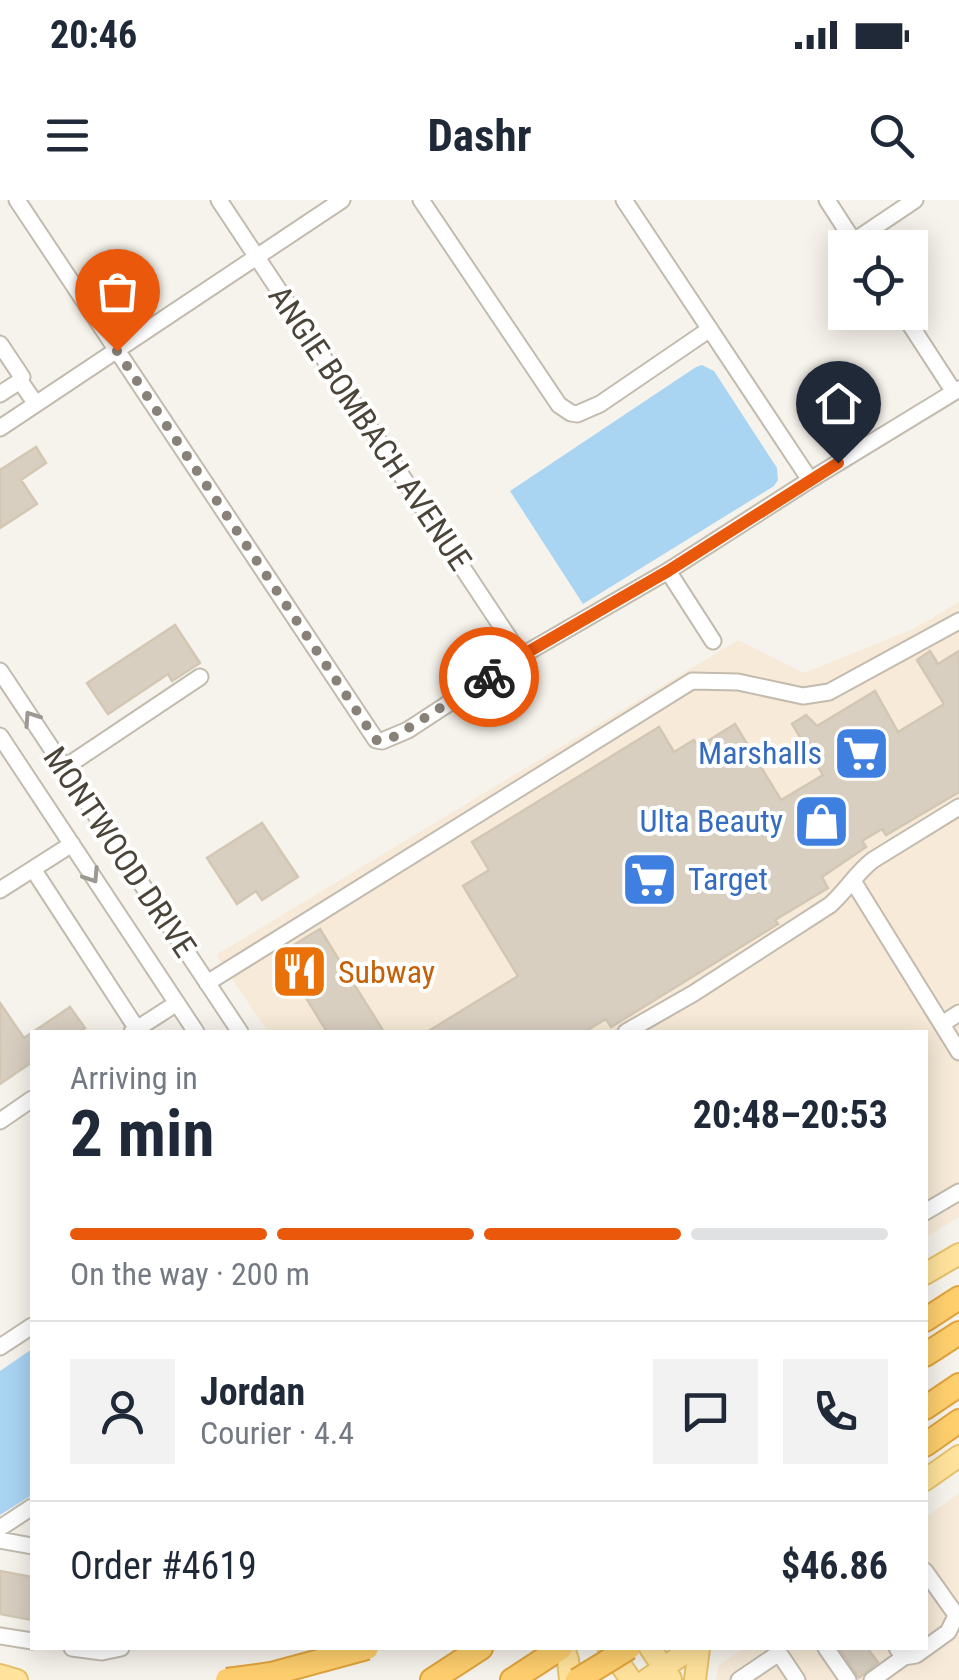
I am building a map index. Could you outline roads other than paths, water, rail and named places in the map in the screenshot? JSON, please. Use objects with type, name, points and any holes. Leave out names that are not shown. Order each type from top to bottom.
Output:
[{"type":"highway","points":[[928,1318],[959,1298]]},
{"type":"highway","points":[[928,1353],[959,1332]]},
{"type":"highway","points":[[928,1406],[959,1386]]},
{"type":"highway","points":[[928,1443],[959,1421]]},
{"type":"highway","points":[[227,1680],[272,1674],[361,1650]]},
{"type":"highway","points":[[432,1680],[478,1650]]},
{"type":"highway","points":[[521,1674],[559,1650]]},
{"type":"highway","points":[[574,1680],[626,1650]]},
{"type":"main road","points":[[928,1272],[959,1254]]},
{"type":"main road","points":[[928,1478],[959,1456]]},
{"type":"main road","points":[[292,1680],[336,1650]]},
{"type":"main road","points":[[563,1650],[574,1680]]},
{"type":"main road","points":[[609,1650],[631,1680]]},
{"type":"main road","points":[[651,1650],[660,1676],[692,1650]]},
{"type":"main road","points":[[695,1650],[695,1680]]},
{"type":"street","points":[[17,200],[376,740],[382,741],[408,730],[521,656],[668,571],[957,390],[915,330]]},
{"type":"street","name":"ANGIE BOMBACH AVENUE","points":[[219,200],[521,656]]},
{"type":"street","points":[[0,428],[342,200]]},
{"type":"street","points":[[421,200],[532,367],[560,406],[571,413],[585,412],[600,404],[710,330]]},
{"type":"street","points":[[624,200],[810,480]]},
{"type":"street","points":[[827,200],[847,230]]},
{"type":"street","points":[[875,230],[915,200]]},
{"type":"street","points":[[0,344],[22,377],[0,394]]},
{"type":"street","points":[[20,381],[36,404]]},
{"type":"street","points":[[668,571],[714,640]]},
{"type":"street","points":[[207,983],[692,680],[738,682],[804,696],[829,692],[959,620]]},
{"type":"street","name":"MONTWOOD DRIVE","points":[[0,671],[239,1030]]},
{"type":"street","points":[[64,768],[200,677]]},
{"type":"street","name":"MONTWOOD DRIVE","points":[[0,736],[195,1030]]},
{"type":"street","points":[[630,1030],[694,994],[830,905],[873,860],[959,807]]},
{"type":"street","points":[[0,890],[72,844]]},
{"type":"street","points":[[33,869],[133,1030]]},
{"type":"street","points":[[853,881],[959,1052]]},
{"type":"street","points":[[136,1030],[176,1003]]},
{"type":"street","points":[[942,1024],[959,1013]]},
{"type":"street","points":[[0,1121],[30,1100]]},
{"type":"street","points":[[928,1210],[959,1192]]},
{"type":"street","points":[[0,1348],[30,1327]]},
{"type":"street","points":[[0,1528],[30,1508]]},
{"type":"street","points":[[0,1540],[30,1546]]},
{"type":"street","points":[[928,1575],[958,1618],[948,1632],[928,1646]]},
{"type":"street","points":[[0,1636],[30,1641]]},
{"type":"street","points":[[739,1680],[777,1650],[790,1677]]},
{"type":"street","points":[[827,1650],[848,1680]]},
{"type":"street","points":[[872,1680],[900,1652]]},
{"type":"water","points":[[702,365],[714,371],[777,468],[778,480],[583,604],[510,491]]},
{"type":"water","points":[[30,1350],[30,1496],[0,1515],[0,1371]]},
{"type":"place","name":"Marshalls","points":[[861,753]]},
{"type":"place","name":"Ulta Beauty","points":[[822,821]]},
{"type":"place","name":"Target","points":[[649,879]]},
{"type":"place","name":"Subway","points":[[299,972]]}]
